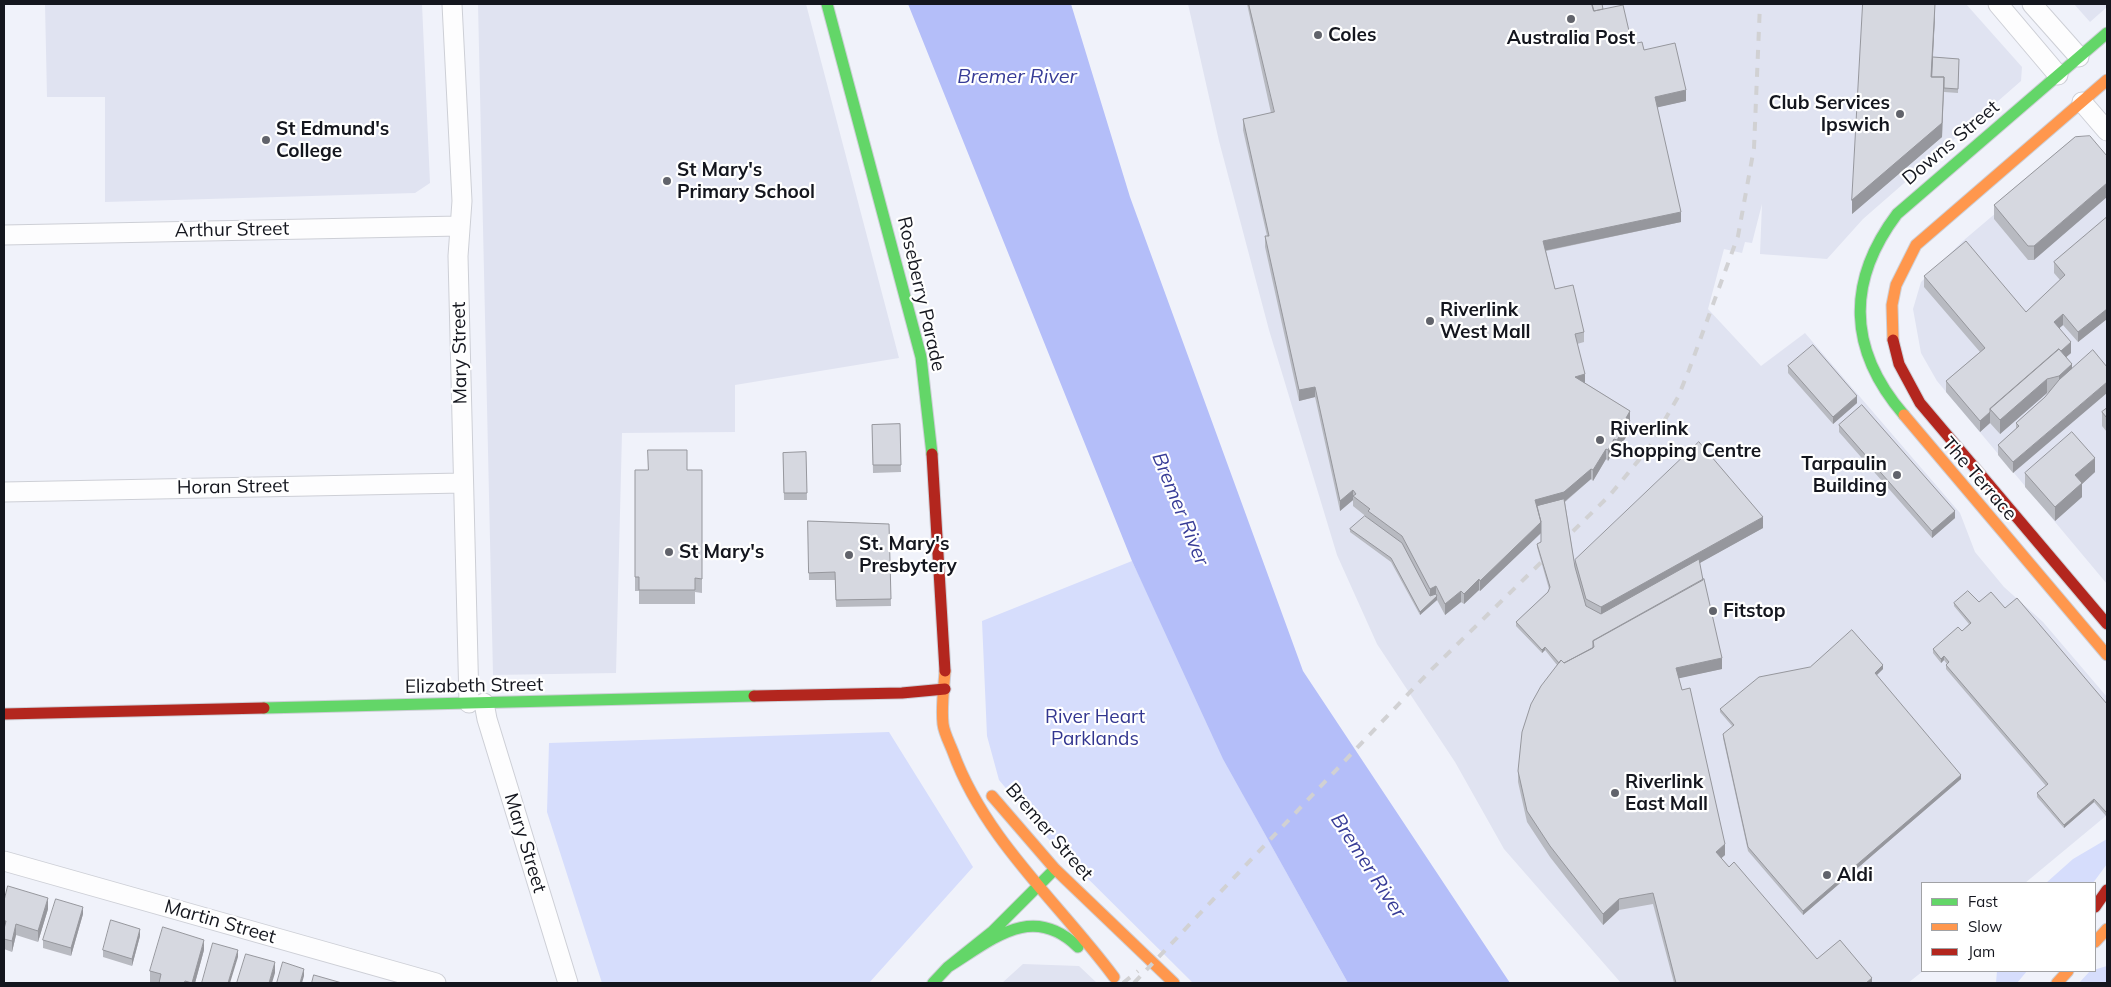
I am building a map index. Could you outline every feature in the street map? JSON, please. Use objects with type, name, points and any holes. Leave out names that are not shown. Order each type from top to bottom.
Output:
[{"type":"street","name":"Mary Street","points":[[452,4],[462,201],[458,256],[462,483],[476,703],[487,719],[568,983]]},
{"type":"street","name":"Roseberry Parade","points":[[827,4],[860,122],[921,357],[935,479],[945,689]]},
{"type":"street","points":[[1998,4],[2061,78]]},
{"type":"street","points":[[2032,4],[2082,61]]},
{"type":"street","name":"Downs Street","points":[[1859,308],[1862,286],[1870,258],[1885,229],[1897,214],[2082,61],[2107,33]]},
{"type":"street","points":[[1859,308],[1882,303],[1922,238],[2079,99],[2103,84]]},
{"type":"street","points":[[2079,99],[2107,131]]},
{"type":"street","name":"Arthur Street","points":[[4,235],[460,226]]},
{"type":"street","points":[[1862,286],[1882,303]]},
{"type":"street","name":"The Terrace","points":[[1882,303],[1897,360],[1904,379],[1916,399],[2107,624]]},
{"type":"street","name":"The Terrace","points":[[1859,308],[1861,333],[1868,359],[1888,397],[2107,656]]},
{"type":"street","name":"Horan Street","points":[[4,492],[462,483]]},
{"type":"street","name":"Elizabeth Street","points":[[4,714],[892,693],[945,689]]},
{"type":"street","points":[[945,689],[954,706]]},
{"type":"street","name":"Bremer Street","points":[[945,689],[943,724],[958,766],[979,806],[1010,852],[1040,885],[1113,976],[1064,934],[1049,926],[1032,924],[1012,929],[948,967]]},
{"type":"street","name":"Bremer Street","points":[[984,781],[1005,813],[1055,869],[1174,983]]},
{"type":"street","points":[[1017,883],[1043,856]]},
{"type":"street","name":"Martin Street","points":[[4,861],[436,983]]},
{"type":"street","points":[[948,967],[993,930],[1055,869]]},
{"type":"street","points":[[2096,906],[2107,890]]},
{"type":"street","points":[[2096,941],[2107,929]]},
{"type":"street","points":[[933,983],[948,967],[973,933]]},
{"type":"street","points":[[2057,983],[2067,972]]},
{"type":"shaded area","name":"St Edmund's College","points":[[45,4],[422,4],[430,183],[415,193],[105,202],[105,97],[47,97]]},
{"type":"shaded area","name":"St Mary's Primary School","points":[[478,4],[806,4],[899,358],[735,385],[735,432],[622,433],[616,673],[493,675]]},
{"type":"shaded area","name":"Riverlink Shopping Centre","points":[[1188,4],[1966,4],[2022,67],[2021,81],[1863,219],[1827,259],[1760,254],[1762,204],[1752,243],[1745,242],[1742,253],[1724,249],[1708,309],[1761,366],[1805,333],[1960,513],[1975,552],[2004,587],[2043,622],[2107,697],[2107,815],[2026,882],[1921,882],[1922,972],[1908,983],[1621,983],[1504,849],[1455,762],[1377,644],[1337,555],[1269,330],[1219,141]]},
{"type":"shaded area","points":[[2074,4],[2107,4],[2107,7],[2090,22]]},
{"type":"shaded area","points":[[2082,140],[2107,170],[2107,584],[1937,381],[1921,353],[1913,309],[1921,282],[1964,240]]},
{"type":"shaded area","points":[[1023,964],[1079,966],[1097,983],[1002,983]]},
{"type":"green space","name":"River Heart Parklands","points":[[1132,561],[1250,807],[1348,983],[1193,983],[1052,843],[999,780],[987,736],[982,621]]},
{"type":"green space","points":[[889,732],[973,867],[869,983],[602,983],[547,812],[549,743]]},
{"type":"green space","points":[[2107,839],[2107,864],[2094,882],[2047,882],[2073,859]]},
{"type":"green space","points":[[2107,966],[2107,983],[2079,983],[2089,972],[2096,972],[2096,969]]},
{"type":"green space","points":[[1997,972],[2026,972],[2017,983],[1996,983]]},
{"type":"water","name":"Bremer River","points":[[908,4],[1071,4],[1130,197],[1303,671],[1510,983],[1348,983],[1223,759],[1132,561]]},
{"type":"building","name":"Riverlink West Mall","points":[[1249,4],[1592,4],[1594,11],[1623,5],[1632,44],[1642,42],[1644,50],[1675,43],[1686,90],[1655,97],[1681,212],[1543,241],[1555,289],[1573,285],[1584,332],[1575,334],[1585,374],[1575,377],[1630,411],[1626,418],[1630,420],[1617,440],[1614,439],[1608,450],[1606,449],[1593,470],[1591,469],[1564,492],[1535,500],[1541,522],[1480,581],[1479,579],[1464,594],[1461,591],[1445,604],[1436,586],[1430,589],[1402,536],[1368,511],[1370,509],[1353,496],[1356,494],[1353,490],[1340,501],[1315,387],[1299,390],[1265,236],[1269,236],[1243,119],[1274,112]]},
{"type":"building","points":[[1592,4],[1602,4],[1603,9],[1594,11]]},
{"type":"building","name":"Club Services Ipswich","points":[[1863,4],[1935,4],[1931,77],[1944,77],[1942,123],[1852,200]]},
{"type":"building","points":[[1933,57],[1959,59],[1958,89],[1944,88],[1944,77],[1932,77]]},
{"type":"building","points":[[2090,136],[2107,156],[2107,183],[2034,246],[2028,246],[1994,205],[2075,137]]},
{"type":"building","points":[[2107,217],[2107,309],[2078,332],[2063,314],[2054,322],[2071,342],[2061,351],[2059,349],[1990,409],[1990,412],[1980,421],[1946,381],[1985,348],[1924,276],[1966,241],[2026,312],[2065,275],[2054,262]]},
{"type":"building","points":[[1813,345],[1857,396],[1833,417],[1788,366]]},
{"type":"building","points":[[2059,349],[2072,364],[2059,376],[2047,379],[2000,420],[1990,409]]},
{"type":"building","points":[[2093,350],[2107,367],[2107,382],[2013,462],[1998,445],[2019,426],[2016,423],[2045,397],[2059,380]]},
{"type":"building","name":"Tarpaulin Building","points":[[1862,405],[1955,511],[1932,531],[1839,425]]},
{"type":"building","points":[[2107,408],[2107,418],[2102,412]]},
{"type":"building","points":[[900,424],[901,465],[873,465],[872,425]]},
{"type":"building","points":[[2072,432],[2095,458],[2075,475],[2082,483],[2055,507],[2025,473]]},
{"type":"building","points":[[1699,442],[1763,517],[1601,607],[1586,599],[1575,560]]},
{"type":"building","name":"St Mary's","points":[[648,450],[687,450],[687,470],[702,470],[702,579],[695,578],[695,590],[639,590],[639,577],[635,577],[635,470],[648,470]]},
{"type":"building","points":[[806,452],[807,493],[784,493],[783,453]]},
{"type":"building","points":[[1564,499],[1575,567],[1586,606],[1601,614],[1699,559],[1703,580],[1593,641],[1593,648],[1564,663],[1561,660],[1559,663],[1545,647],[1542,650],[1516,622],[1548,592],[1550,587],[1537,544],[1541,542],[1541,522],[1537,506]]},
{"type":"building","points":[[1365,516],[1402,543],[1430,596],[1436,594],[1437,596],[1420,612],[1391,558],[1350,529]]},
{"type":"building","name":"St. Mary's Presbytery","points":[[808,521],[889,524],[891,599],[836,600],[835,572],[809,573]]},
{"type":"building","name":"Riverlink East Mall","points":[[1704,579],[1722,658],[1676,668],[1682,690],[1690,688],[1725,844],[1716,852],[1729,867],[1734,862],[1817,959],[1840,940],[1872,978],[1866,983],[1676,983],[1653,893],[1619,899],[1603,914],[1550,846],[1527,811],[1518,771],[1522,732],[1531,704],[1541,686],[1561,660],[1564,663],[1594,647],[1593,641]]},
{"type":"building","points":[[1968,591],[1979,602],[1991,592],[2005,608],[2017,598],[2107,704],[2106,812],[2094,799],[2064,825],[2037,793],[2048,784],[1946,665],[1949,662],[1944,656],[1941,659],[1933,649],[1958,627],[1962,631],[1971,623],[1954,603]]},
{"type":"building","points":[[1852,630],[1883,665],[1875,673],[1961,775],[1803,911],[1748,847],[1723,734],[1734,725],[1720,709],[1759,677],[1810,667]]},
{"type":"building","points":[[8,886],[48,898],[38,931],[16,924],[12,941],[4,939],[6,921],[4,921],[4,901]]},
{"type":"building","points":[[56,899],[83,907],[71,948],[43,940]]},
{"type":"building","points":[[111,920],[140,929],[132,959],[103,950]]},
{"type":"building","points":[[163,927],[204,940],[192,983],[185,981],[184,983],[159,983],[161,974],[150,971]]},
{"type":"building","points":[[213,943],[238,950],[228,983],[202,983]]},
{"type":"building","points":[[246,954],[275,962],[269,983],[237,983]]},
{"type":"building","points":[[283,962],[304,969],[300,983],[277,983]]},
{"type":"building","points":[[314,975],[342,983],[312,983]]},
{"type":"railway","points":[[1134,983],[1431,670],[1610,495],[1648,449],[1678,397],[1738,236],[1754,148],[1760,4]]},
{"type":"railway","points":[[1123,983],[1138,971]]},
{"type":"traffic: fast","points":[[827,4],[921,357],[932,454]]},
{"type":"traffic: fast","points":[[1904,415],[1872,366],[1864,341],[1860,316],[1862,290],[1869,265],[1880,239],[1897,214],[2107,33]]},
{"type":"traffic: fast","points":[[264,708],[754,696]]},
{"type":"traffic: fast","points":[[933,983],[948,967],[993,931],[1052,872]]},
{"type":"traffic: fast","points":[[948,967],[996,937],[1028,926],[1044,927],[1061,934],[1078,947]]},
{"type":"traffic: slow","points":[[1893,340],[1892,305],[1896,285],[1916,245],[2107,80]]},
{"type":"traffic: slow","points":[[1904,415],[2107,655]]},
{"type":"traffic: slow","points":[[945,671],[942,717],[947,738],[967,784],[984,814],[1004,843],[1114,977]]},
{"type":"traffic: slow","points":[[992,796],[1055,869],[1174,983]]},
{"type":"traffic: slow","points":[[2096,941],[2107,929]]},
{"type":"traffic: slow","points":[[2057,983],[2067,972]]},
{"type":"traffic: jam","points":[[1893,340],[1899,364],[1920,403],[2107,624]]},
{"type":"traffic: jam","points":[[932,454],[945,671]]},
{"type":"traffic: jam","points":[[754,696],[902,693],[945,689]]},
{"type":"traffic: jam","points":[[4,714],[264,708]]},
{"type":"traffic: jam","points":[[2096,906],[2107,890]]},
{"type":"place","name":"Australia Post","points":[[1571,19]]},
{"type":"place","name":"Coles","points":[[1318,35]]},
{"type":"place","name":"Club Services Ipswich","points":[[1900,114]]},
{"type":"place","name":"St Edmund's College","points":[[266,140]]},
{"type":"place","name":"St Mary's Primary School","points":[[667,181]]},
{"type":"place","name":"Riverlink West Mall","points":[[1430,321]]},
{"type":"place","name":"Riverlink Shopping Centre","points":[[1600,440]]},
{"type":"place","name":"Tarpaulin Building","points":[[1897,475]]},
{"type":"place","name":"St Mary's","points":[[669,552]]},
{"type":"place","name":"St. Mary's Presbytery","points":[[849,555]]},
{"type":"place","name":"Fitstop","points":[[1713,611]]},
{"type":"place","name":"Riverlink East Mall","points":[[1615,793]]},
{"type":"place","name":"Aldi","points":[[1827,875]]}]
